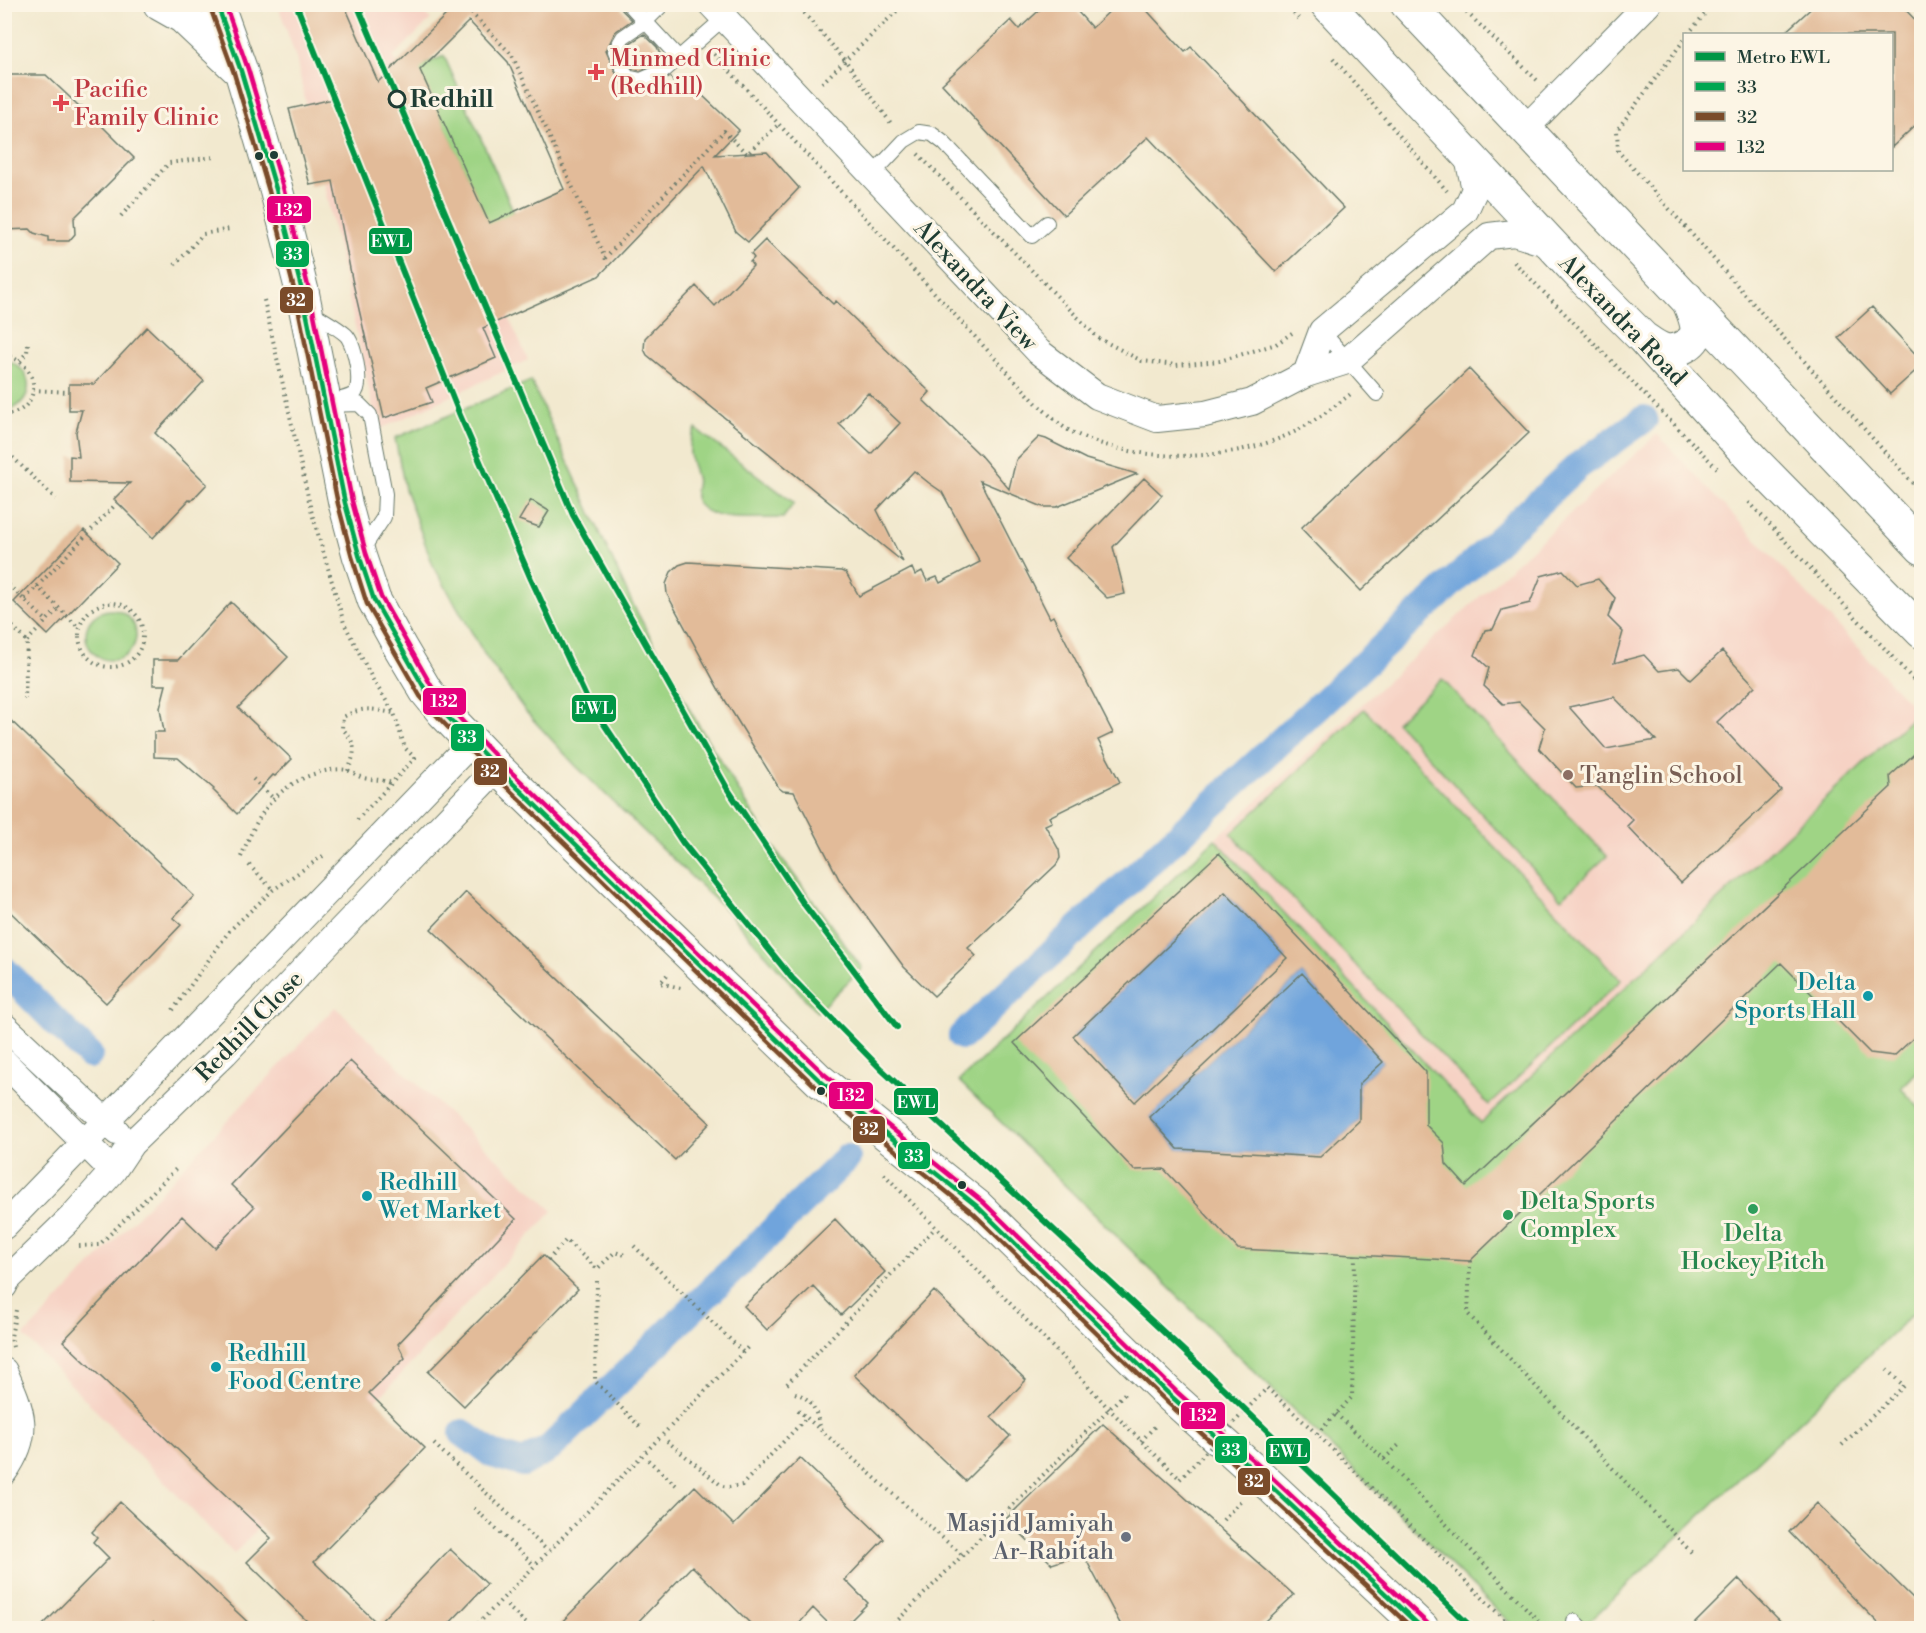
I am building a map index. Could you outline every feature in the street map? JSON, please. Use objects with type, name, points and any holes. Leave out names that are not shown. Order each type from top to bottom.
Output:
[{"type":"main road","points":[[160,4],[183,17],[241,71]]},
{"type":"main road","points":[[217,4],[241,71],[276,189],[306,308],[345,503],[358,555],[374,600],[426,691],[497,768],[819,1080],[978,1207],[1146,1372],[1262,1477],[1422,1629]]},
{"type":"main road","points":[[1407,4],[1687,298],[1837,461],[1922,548]]},
{"type":"main road","name":"Alexandra Road","points":[[1317,17],[1467,154],[1642,337],[1753,460],[1922,632]]},
{"type":"main road","points":[[1642,337],[1661,350],[1673,351],[1692,340],[1697,332],[1695,317],[1687,298]]},
{"type":"street","points":[[1525,129],[1648,4]]},
{"type":"street","name":"Alexandra View","points":[[718,11],[1039,352],[1097,396],[1157,419],[1205,414],[1252,402],[1306,374],[1347,361],[1490,236],[1514,233],[1552,245]]},
{"type":"street","points":[[1306,374],[1322,331],[1465,211],[1475,189],[1467,154]]},
{"type":"street","name":"Redhill Close","points":[[4,1226],[472,742]]},
{"type":"street","name":"Redhill Close","points":[[10,1297],[7,1280],[72,1217],[113,1171],[130,1144],[225,1053],[497,768]]},
{"type":"street","points":[[4,1026],[130,1144]]},
{"type":"street","points":[[4,1062],[113,1171]]},
{"type":"street","points":[[4,1472],[15,1457],[22,1428],[10,1363]]},
{"type":"lane","points":[[629,4],[679,58]]},
{"type":"lane","points":[[663,4],[645,22],[623,37],[615,51],[627,77],[641,80],[665,70],[700,39],[718,11]]},
{"type":"lane","points":[[872,175],[904,141],[919,132],[932,134],[944,143],[1032,236],[1047,223]]},
{"type":"lane","points":[[1322,331],[1377,394]]},
{"type":"path","points":[[463,4],[512,55],[605,258],[724,131],[747,154],[904,4]]},
{"type":"path","points":[[795,4],[845,60],[904,141],[1098,338],[1142,361],[1176,365],[1220,360],[1276,344],[1294,331]]},
{"type":"path","points":[[1286,4],[1317,17]]},
{"type":"path","points":[[1458,4],[1543,86]]},
{"type":"path","points":[[1689,33],[1713,4]]},
{"type":"path","points":[[700,39],[779,124]]},
{"type":"path","points":[[1683,41],[1617,130],[1618,151],[1922,494]]},
{"type":"path","points":[[1331,56],[1454,198]]},
{"type":"path","points":[[122,216],[169,163],[214,157]]},
{"type":"path","points":[[175,265],[203,234],[230,229]]},
{"type":"path","points":[[1510,258],[1723,475]]},
{"type":"path","points":[[20,361],[27,352],[28,344]]},
{"type":"path","points":[[4,355],[20,361],[31,373],[33,390],[25,407],[17,412],[4,415]]},
{"type":"path","points":[[33,390],[69,392]]},
{"type":"path","points":[[4,449],[56,500]]},
{"type":"path","points":[[1747,500],[1922,688]]},
{"type":"path","points":[[24,599],[117,503]]},
{"type":"path","points":[[4,580],[46,621]]},
{"type":"path","points":[[37,586],[79,628],[82,649],[98,664],[108,667],[129,662],[136,654],[143,636],[141,626],[129,609],[120,604],[100,604],[90,610],[83,618],[79,628]]},
{"type":"path","points":[[25,699],[27,641],[59,608]]},
{"type":"path","points":[[4,618],[27,641]]},
{"type":"path","points":[[348,771],[355,754],[352,740],[342,728],[343,717],[358,709],[369,708],[393,714]]},
{"type":"path","points":[[353,823],[415,758]]},
{"type":"path","points":[[241,857],[260,815],[273,798],[302,778],[324,770],[348,771],[362,778],[378,778],[391,783]]},
{"type":"path","points":[[253,779],[273,798]]},
{"type":"path","points":[[170,1015],[230,930],[273,890],[323,855]]},
{"type":"path","points":[[249,865],[273,890]]},
{"type":"path","points":[[660,983],[667,976]]},
{"type":"path","points":[[76,1246],[99,1245],[178,1167]]},
{"type":"path","points":[[787,1384],[935,1228]]},
{"type":"path","points":[[548,1260],[566,1240],[597,1269],[615,1252],[625,1255]]},
{"type":"path","points":[[634,1246],[743,1352]]},
{"type":"path","points":[[1317,1434],[1352,1397],[1355,1255]]},
{"type":"path","points":[[1470,1261],[1468,1314],[1692,1553]]},
{"type":"path","points":[[597,1281],[595,1381],[641,1428]]},
{"type":"path","points":[[10,1297],[10,1363]]},
{"type":"path","points":[[474,1629],[748,1347]]},
{"type":"path","points":[[1842,1445],[1904,1386],[1887,1370]]},
{"type":"path","points":[[890,1629],[1146,1372]]},
{"type":"path","points":[[1141,1441],[1180,1479],[1267,1388],[1317,1434],[1513,1629]]},
{"type":"path","points":[[795,1393],[806,1397],[813,1404],[821,1430]]},
{"type":"path","points":[[798,1410],[962,1555]]},
{"type":"path","points":[[1336,1414],[1384,1460],[1545,1629]]},
{"type":"path","points":[[667,1440],[722,1486],[742,1485],[807,1417]]},
{"type":"path","points":[[434,1444],[548,1551]]},
{"type":"path","points":[[1384,1460],[1400,1444]]},
{"type":"path","points":[[648,1460],[676,1485]]},
{"type":"path","points":[[474,1508],[534,1565]]},
{"type":"path","points":[[507,1605],[531,1629]]},
{"type":"path","points":[[152,1623],[158,1629]]},
{"type":"shaded area","points":[[278,5],[417,5],[431,19],[393,57],[528,360],[378,430],[296,58]]},
{"type":"shaded area","name":"Tanglin School","points":[[1657,434],[1918,712],[1481,1124],[1215,839]]},
{"type":"shaded area","points":[[335,1007],[553,1211],[234,1554],[24,1336]]},
{"type":"green space","points":[[444,56],[516,217],[491,229],[418,67]]},
{"type":"green space","points":[[5,360],[22,370],[27,378],[28,386],[27,394],[22,401],[5,411]]},
{"type":"green space","points":[[531,381],[632,603],[696,721],[772,845],[862,968],[817,1012],[727,911],[576,766],[526,712],[486,657],[433,565],[405,489],[395,438]]},
{"type":"green space","points":[[696,429],[794,503],[783,518],[735,518],[711,513],[702,508],[695,497],[697,480],[690,453]]},
{"type":"green space","points":[[111,610],[129,617],[136,635],[129,653],[111,660],[93,653],[86,635],[93,617]]},
{"type":"green space","points":[[1442,679],[1607,856],[1561,899],[1396,722]]},
{"type":"green space","points":[[1364,709],[1621,980],[1489,1105],[1231,834]]},
{"type":"green space","name":"Delta Sports Complex","points":[[1918,712],[1921,715],[1921,1068],[1901,1088],[1921,1110],[1921,1306],[1582,1628],[1515,1628],[959,1081],[1215,839],[1481,1123]]},
{"type":"water","points":[[1225,892],[1287,958],[1135,1102],[1073,1036]]},
{"type":"water","points":[[1302,973],[1383,1062],[1359,1084],[1359,1121],[1320,1157],[1178,1149],[1149,1117]]},
{"type":"building","points":[[296,4],[344,4],[378,82],[455,6],[453,4],[620,4],[622,10],[632,20],[615,32],[606,51],[621,84],[640,89],[671,77],[674,84],[685,79],[739,130],[715,155],[767,152],[799,188],[748,242],[736,232],[704,166],[599,276],[483,328],[496,358],[426,388],[432,402],[384,418],[352,279],[333,181],[310,185],[289,109],[337,98]],"holes":[[[469,21],[508,62],[564,189],[489,223],[420,70]]]},
{"type":"building","points":[[1046,4],[1071,4],[1092,28],[1117,4],[1141,4],[1185,52],[1191,47],[1344,208],[1276,272],[1148,137],[1064,215],[942,84],[1011,20],[1019,29]]},
{"type":"building","points":[[1816,4],[1900,4],[1922,27],[1922,119],[1893,146],[1893,33],[1784,33]]},
{"type":"building","points":[[644,34],[657,47],[663,60],[640,71],[633,69],[625,51],[630,43]]},
{"type":"building","points":[[4,75],[46,75],[79,106],[82,106],[134,158],[74,218],[75,234],[69,241],[48,241],[48,237],[34,233],[30,229],[4,230]]},
{"type":"building","points":[[765,240],[833,304],[836,301],[930,392],[923,400],[980,455],[1009,489],[1016,460],[1039,437],[1086,459],[1137,474],[1057,507],[1043,507],[980,481],[1050,618],[1053,616],[1113,733],[1098,740],[1120,782],[1049,817],[1052,822],[1045,825],[1059,850],[1060,858],[1056,865],[968,948],[976,956],[934,996],[904,967],[839,879],[794,792],[783,791],[779,788],[720,692],[667,594],[666,584],[671,572],[679,565],[688,562],[841,571],[846,573],[859,596],[912,568],[915,575],[922,571],[927,581],[937,577],[940,583],[980,562],[942,492],[914,471],[877,510],[903,562],[647,355],[644,349],[645,338],[696,286],[715,306],[753,266],[750,262],[754,258],[751,254]],"holes":[[[868,393],[900,423],[871,454],[839,424]]]},
{"type":"building","points":[[1872,307],[1922,361],[1922,365],[1890,394],[1838,338]]},
{"type":"building","points":[[147,327],[204,381],[155,433],[207,484],[153,538],[114,499],[130,483],[70,482],[70,456],[79,457],[76,432],[82,410],[69,410],[69,384],[94,384]]},
{"type":"building","points":[[1469,369],[1529,433],[1361,591],[1301,528]]},
{"type":"building","points":[[1144,478],[1162,495],[1113,547],[1125,594],[1107,598],[1066,558]]},
{"type":"building","points":[[531,500],[549,511],[539,527],[519,520]]},
{"type":"building","points":[[84,530],[118,563],[48,635],[14,602]]},
{"type":"building","points":[[1563,570],[1577,585],[1598,579],[1615,598],[1608,617],[1623,632],[1614,663],[1644,655],[1659,671],[1679,668],[1691,680],[1722,651],[1755,686],[1717,722],[1781,790],[1681,883],[1627,826],[1633,820],[1597,786],[1576,788],[1539,748],[1545,728],[1519,702],[1503,704],[1484,686],[1489,668],[1475,655],[1485,630],[1493,629],[1502,610],[1530,603],[1541,576]],"holes":[[[1614,697],[1656,740],[1606,749],[1569,707]]]},
{"type":"building","points":[[231,602],[288,657],[238,708],[292,759],[275,776],[273,775],[237,814],[214,789],[178,758],[154,757],[154,732],[164,732],[160,708],[166,685],[153,685],[153,660],[178,660]]},
{"type":"building","points":[[4,714],[194,896],[173,918],[181,925],[106,1003],[4,906]]},
{"type":"building","points":[[1922,747],[1922,1030],[1894,1056],[1870,1053],[1781,963],[1470,1261],[1238,1249],[1164,1169],[1134,1170],[1014,1043],[1219,853],[1426,1072],[1426,1125],[1444,1143],[1446,1164],[1466,1186],[1891,787],[1890,776]],"holes":[[[1225,892],[1287,958],[1135,1102],[1073,1036]],[[1302,973],[1383,1062],[1359,1084],[1359,1121],[1320,1157],[1178,1149],[1149,1117]]]},
{"type":"building","points":[[466,892],[710,1123],[675,1160],[431,929]]},
{"type":"building","points":[[350,1061],[516,1219],[398,1344],[405,1358],[369,1393],[425,1448],[314,1562],[378,1624],[450,1549],[487,1584],[444,1629],[315,1629],[247,1562],[271,1538],[63,1341],[182,1216],[215,1248],[254,1207],[231,1185]]},
{"type":"building","points":[[835,1219],[885,1272],[841,1315],[813,1286],[767,1330],[744,1306]]},
{"type":"building","points":[[543,1255],[578,1289],[464,1406],[428,1372]]},
{"type":"building","points":[[934,1291],[1026,1380],[991,1417],[1010,1436],[965,1481],[854,1375]]},
{"type":"building","name":"Masjid Jamiyah Ar-Rabitah","points":[[1103,1424],[1294,1595],[1254,1629],[1123,1629],[1083,1554],[1052,1564],[1006,1519]]},
{"type":"building","points":[[800,1458],[884,1539],[845,1580],[868,1603],[842,1629],[834,1629],[813,1608],[794,1629],[756,1629],[692,1566],[631,1629],[555,1629],[695,1486],[734,1525]]},
{"type":"building","points":[[120,1502],[255,1629],[39,1629],[109,1558],[93,1542],[97,1537],[92,1532]]},
{"type":"building","points":[[1817,1503],[1922,1607],[1922,1629],[1884,1629],[1789,1532]]},
{"type":"building","points":[[1739,1579],[1788,1629],[1689,1629]]},
{"type":"waterway","points":[[962,1036],[1578,466],[1644,419]]},
{"type":"waterway","points":[[4,970],[89,1055]]},
{"type":"waterway","points":[[463,1433],[492,1454],[523,1463],[550,1448],[847,1158]]},
{"type":"metro line","name":"EWL","points":[[296,4],[459,413],[531,579],[586,697],[683,843],[792,978],[881,1069],[1199,1365],[1472,1628]]},
{"type":"metro line","name":"EWL","points":[[357,4],[573,515],[727,788],[803,903],[897,1027]]},
{"type":"transit line","name":"33","points":[[217,4],[241,71],[276,189],[302,291],[345,503],[359,555],[374,600],[426,691],[497,768],[819,1080],[978,1207],[1172,1397],[1422,1628]]},
{"type":"transit line","name":"132","points":[[225,4],[248,69],[283,187],[309,290],[352,501],[366,553],[381,597],[432,687],[502,763],[824,1074],[983,1202],[1177,1392],[1427,1623]]},
{"type":"transit line","name":"32","points":[[210,7],[234,73],[269,191],[295,293],[338,504],[352,557],[367,604],[420,696],[492,773],[814,1085],[973,1213],[1167,1402],[1412,1628]]},
{"type":"place","name":"Minmed Clinic (Redhill)","points":[[596,72]]},
{"type":"place","name":"Redhill","points":[[397,99]]},
{"type":"place","name":"Pacific Family Clinic","points":[[61,103]]},
{"type":"place","name":"Tanglin School","points":[[1568,775]]},
{"type":"place","name":"Delta Sports Hall","points":[[1868,996]]},
{"type":"place","name":"Redhill Wet Market","points":[[367,1196]]},
{"type":"place","name":"Delta Hockey Pitch","points":[[1753,1209]]},
{"type":"place","name":"Delta Sports Complex","points":[[1508,1215]]},
{"type":"place","name":"Redhill Food Centre","points":[[216,1367]]},
{"type":"place","name":"Masjid Jamiyah Ar-Rabitah","points":[[1126,1537]]}]
